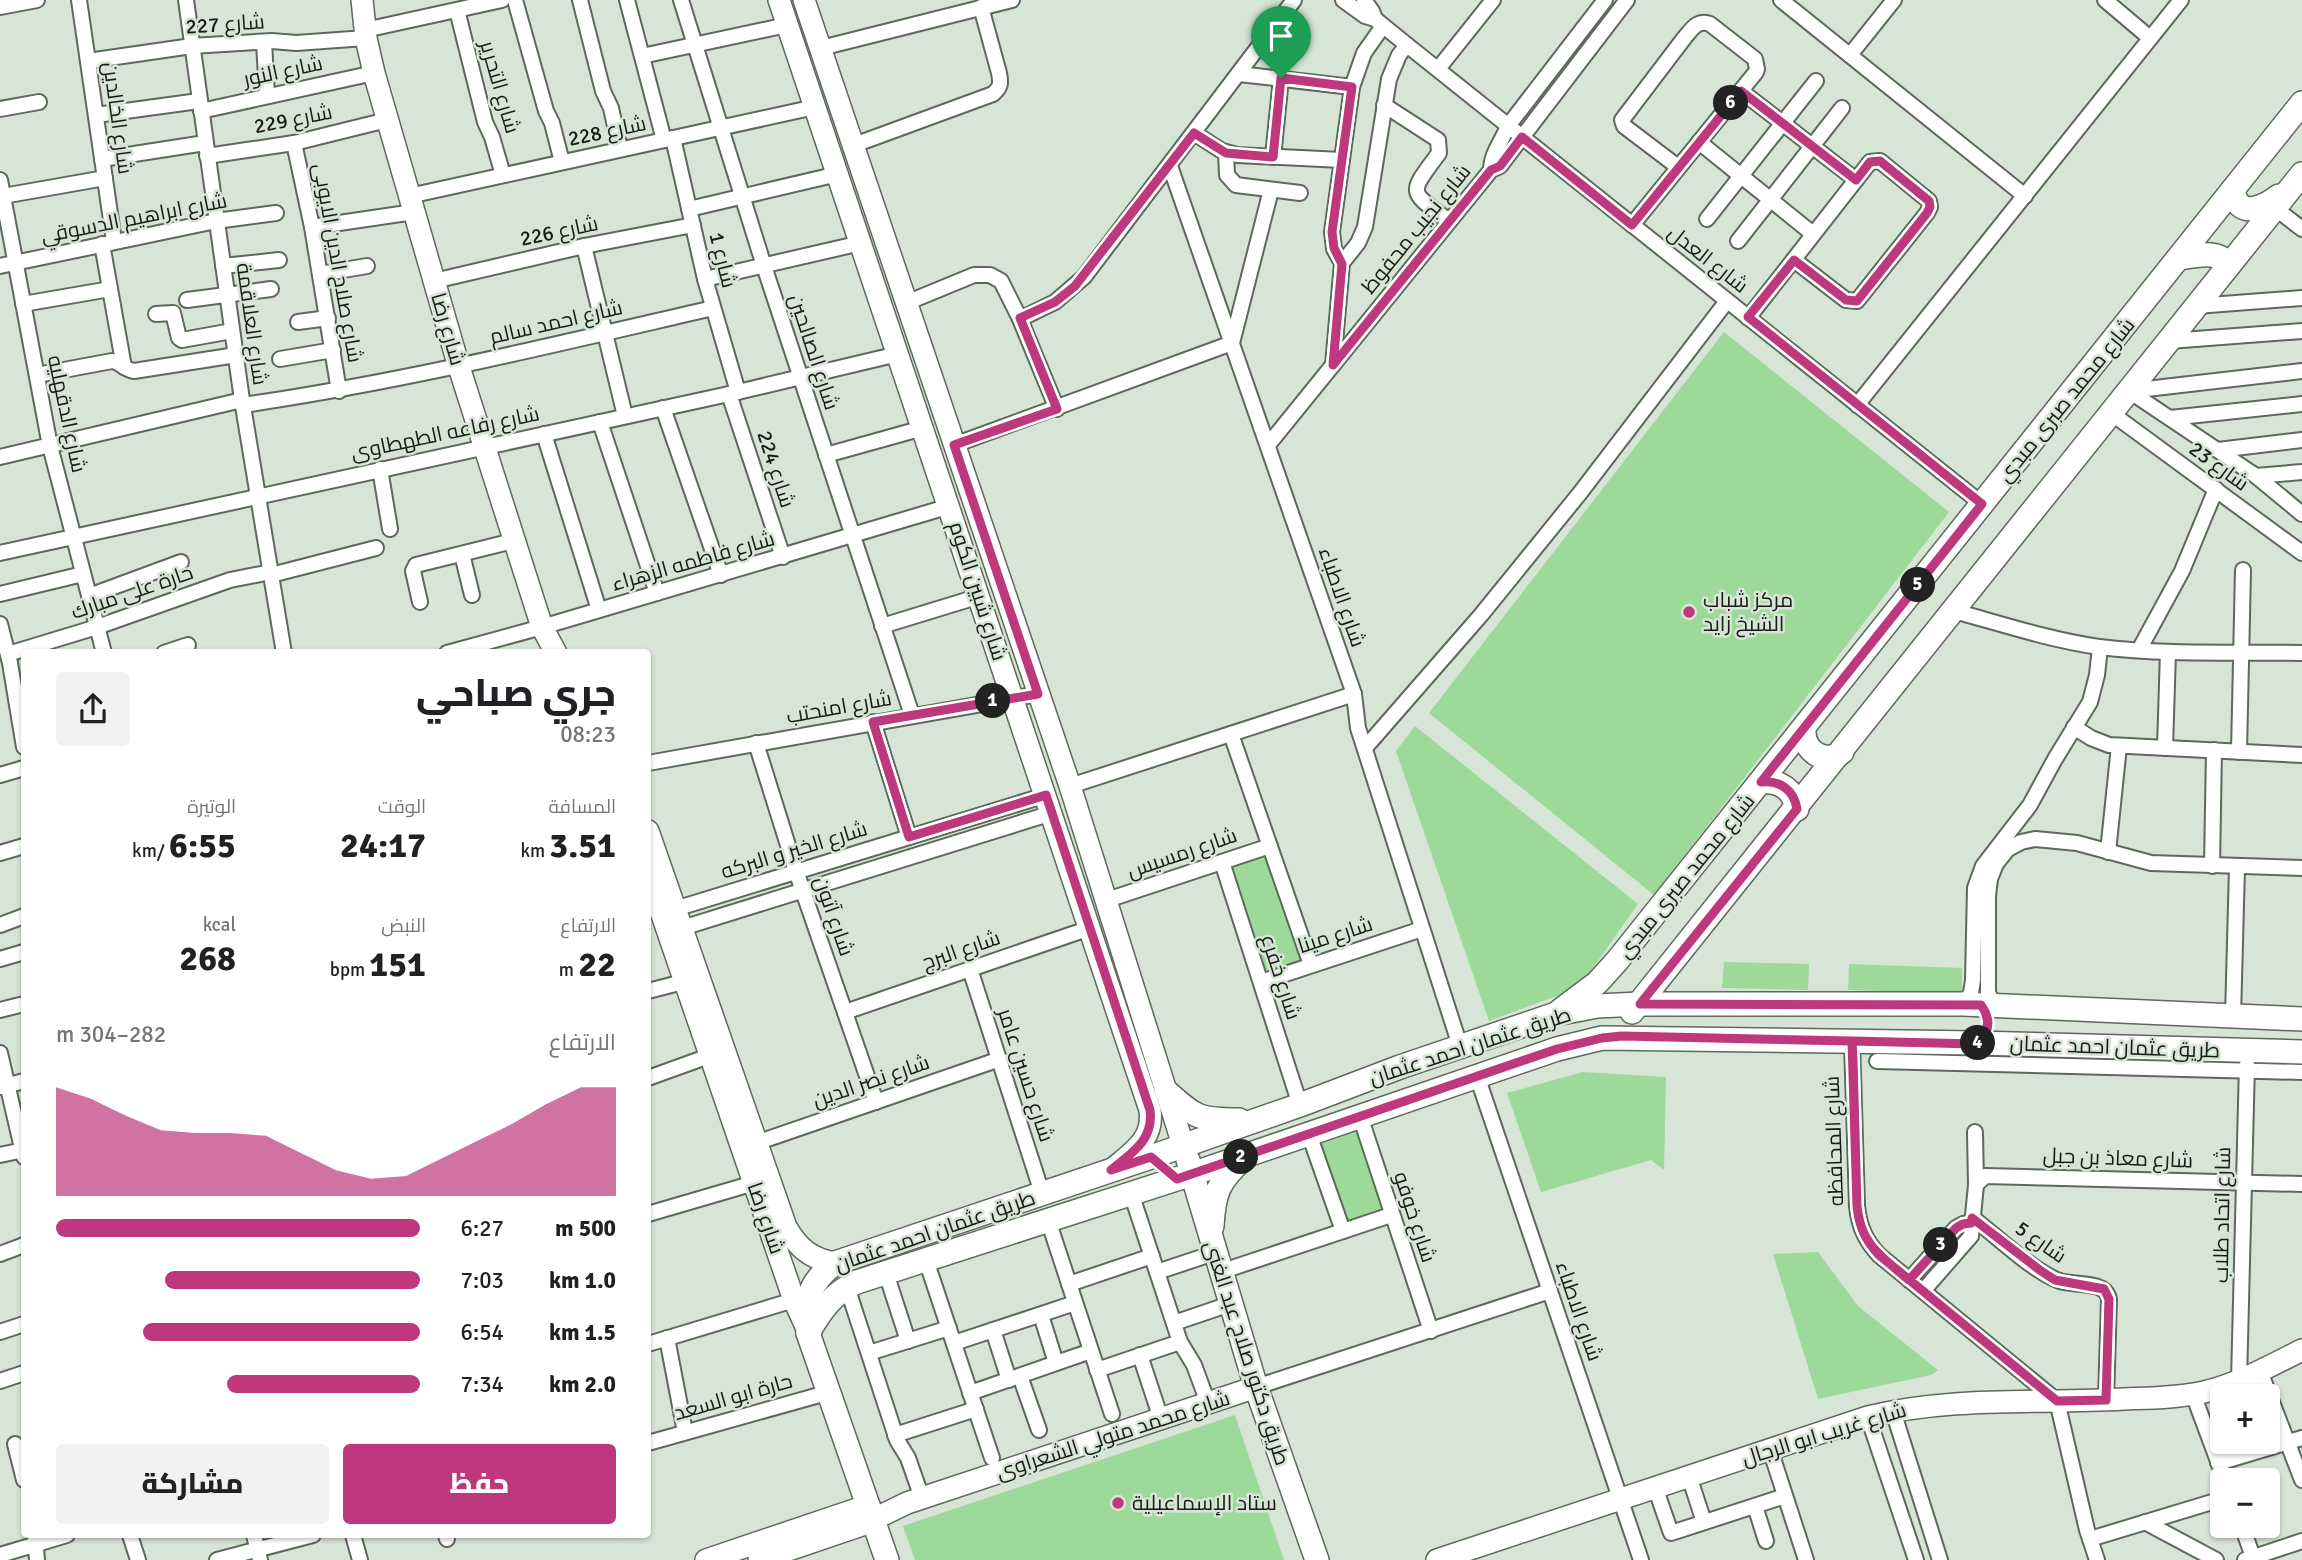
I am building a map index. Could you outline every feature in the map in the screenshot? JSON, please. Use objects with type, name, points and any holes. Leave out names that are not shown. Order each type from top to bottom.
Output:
[{"type":"main road","name":"شارع محمد صبرى مبدي","points":[[1556,1014],[1608,973],[2302,103]]},
{"type":"main road","name":"شارع محمد صبرى مبدي","points":[[1539,1055],[1570,1032],[1619,1020],[1640,1004],[2296,181]]},
{"type":"main road","points":[[2233,190],[2238,203],[2251,209],[2264,206],[2296,181]]},
{"type":"main road","points":[[2179,258],[2215,255],[2229,264]]},
{"type":"main road","points":[[1804,730],[1805,744],[1815,754],[1829,758],[1842,752]]},
{"type":"main road","points":[[1761,782],[1783,786],[1793,796],[1797,809]]},
{"type":"main road","name":"طريق عثمان احمد عثمان","points":[[808,1333],[808,1300],[813,1286],[828,1268],[1556,1014],[1597,1006],[1640,1004],[1979,1005],[2302,1019]]},
{"type":"main road","points":[[1977,1044],[1985,1034],[1988,1022],[1979,1005]]},
{"type":"main road","points":[[2045,1045],[2037,1037],[2035,1026],[2038,1015],[2046,1007]]},
{"type":"main road","name":"طريق عثمان احمد عثمان","points":[[808,1333],[827,1304],[843,1289],[887,1272],[1586,1041],[1622,1036],[2045,1045],[2247,1061],[2302,1052]]},
{"type":"main road","points":[[1400,1067],[1402,1084],[1410,1099]]},
{"type":"main road","points":[[1167,1092],[1190,1113],[1200,1118],[1256,1120]]},
{"type":"main road","points":[[1183,1145],[1184,1176]]},
{"type":"main road","points":[[1215,1256],[1214,1198],[1227,1172],[1246,1155]]},
{"type":"main road","points":[[1151,1157],[1184,1176]]},
{"type":"main road","name":"طريق دكتور صلاح عبد الغنى","points":[[1184,1176],[1201,1209],[1256,1387],[1317,1560]]},
{"type":"main road","points":[[828,1268],[826,1286],[831,1291],[843,1289]]},
{"type":"main road","name":"شارع رضا","points":[[808,1333],[887,1560]]},
{"type":"street","points":[[0,7],[37,0]]},
{"type":"street","name":"شارع الخالدين","points":[[79,0],[105,178],[110,289],[124,367]]},
{"type":"street","name":"شارع العلاقمة","points":[[186,0],[232,331],[283,649]]},
{"type":"street","name":"شارع رضا","points":[[362,0],[365,34],[374,73],[459,367],[513,541],[542,627],[554,649]]},
{"type":"street","name":"شارع 227","points":[[88,61],[192,47],[264,41],[296,43],[365,34],[502,0]]},
{"type":"street","points":[[515,0],[562,162]]},
{"type":"street","points":[[580,0],[620,149]]},
{"type":"street","name":"شارع 1","points":[[627,0],[689,209],[733,393]]},
{"type":"street","name":"شارع الصالحين","points":[[681,0],[719,127],[912,715]]},
{"type":"street","name":"شارع شبين الكوم","points":[[779,0],[1150,1110],[1152,1121],[1145,1140],[1111,1170]]},
{"type":"street","name":"شارع شبين الكوم","points":[[804,0],[1070,786],[1183,1145]]},
{"type":"street","points":[[944,0],[948,16]]},
{"type":"street","points":[[821,48],[1012,0]]},
{"type":"street","points":[[1020,318],[1055,302],[1075,286],[1170,166],[1294,0]]},
{"type":"street","name":"شارع العدل","points":[[1343,0],[1408,45],[1982,504]]},
{"type":"street","name":"شارع العدل","points":[[1364,0],[1379,23]]},
{"type":"street","points":[[1438,69],[1493,0]]},
{"type":"street","name":"شارع نجيب محفوظ","points":[[1491,170],[1492,158],[1508,126],[1605,0]]},
{"type":"street","name":"شارع نجيب محفوظ","points":[[1268,445],[1491,170],[1500,166],[1627,0]]},
{"type":"street","points":[[1781,0],[2025,195]]},
{"type":"street","points":[[1850,55],[1894,0]]},
{"type":"street","points":[[2105,0],[2150,38]]},
{"type":"street","points":[[1857,405],[2181,0]]},
{"type":"street","points":[[854,145],[999,90],[1001,82],[981,7]]},
{"type":"street","name":"شارع التحرير","points":[[457,10],[485,122],[503,175]]},
{"type":"street","points":[[1632,225],[1757,69],[1755,59],[1704,22],[1696,24],[1622,120],[1624,126],[1678,167]]},
{"type":"street","points":[[1333,365],[1342,264],[1334,248],[1332,232],[1352,87],[1364,52],[1379,23]]},
{"type":"street","points":[[642,56],[787,25]]},
{"type":"street","points":[[264,41],[267,96]]},
{"type":"street","points":[[1342,264],[1354,251],[1365,227],[1384,105],[1393,67],[1408,45]]},
{"type":"street","name":"شارع النور","points":[[96,115],[200,106],[267,96],[374,73]]},
{"type":"street","points":[[1239,74],[1352,87]]},
{"type":"street","points":[[1273,157],[1281,78]]},
{"type":"street","points":[[1707,219],[1816,81]]},
{"type":"street","points":[[1741,91],[1856,180]]},
{"type":"street","points":[[0,109],[39,102]]},
{"type":"street","points":[[1384,105],[1438,140],[1439,153],[1418,182],[1416,190],[1419,198],[1449,221]]},
{"type":"street","name":"شارع 228","points":[[312,227],[411,204],[503,175],[815,107]]},
{"type":"street","points":[[1738,241],[1842,108]]},
{"type":"street","name":"شارع 229","points":[[102,159],[294,142],[387,120]]},
{"type":"street","points":[[1194,133],[1226,153],[1342,160]]},
{"type":"street","name":"شارع صلاح الدين الايوبى","points":[[294,142],[312,227],[339,391]]},
{"type":"street","points":[[1699,142],[1813,234]]},
{"type":"street","points":[[1226,153],[1226,170],[1232,182],[1241,187],[1300,193]]},
{"type":"street","points":[[1748,317],[1870,162],[1880,161],[1930,204],[1929,211],[1857,301],[1846,300],[1794,260]]},
{"type":"street","name":"شارع الاطباء","points":[[1170,166],[1354,694],[1358,728],[1460,1046]]},
{"type":"street","points":[[689,209],[838,174]]},
{"type":"street","points":[[3,196],[105,178]]},
{"type":"street","name":"شارع الدقهليه","points":[[0,180],[50,446],[103,649]]},
{"type":"street","points":[[954,445],[1232,343],[1271,190]]},
{"type":"street","points":[[2275,208],[2302,229]]},
{"type":"street","name":"شارع ابراهيم الدسوقي","points":[[0,266],[216,221],[276,213]]},
{"type":"street","name":"شارع 226","points":[[434,281],[584,246],[693,225]]},
{"type":"street","points":[[705,279],[861,243]]},
{"type":"street","points":[[584,246],[625,416]]},
{"type":"street","points":[[223,266],[278,260]]},
{"type":"street","points":[[320,274],[367,266]]},
{"type":"street","points":[[906,303],[974,275],[989,275],[1001,281],[1020,318],[1057,409]]},
{"type":"street","points":[[23,304],[110,289]]},
{"type":"street","points":[[187,300],[271,289]]},
{"type":"street","points":[[2196,306],[2302,298]]},
{"type":"street","points":[[1365,748],[1481,615],[1580,493],[1727,301]]},
{"type":"street","name":"شارع احمد سالم","points":[[0,457],[243,402],[339,391],[459,367],[713,307]]},
{"type":"street","points":[[156,314],[173,313],[179,338],[182,340],[232,331]]},
{"type":"street","points":[[298,323],[328,318]]},
{"type":"street","points":[[2169,341],[2302,331]]},
{"type":"street","points":[[280,359],[333,350]]},
{"type":"street","name":"شارع رفاعه الطهطاوى","points":[[0,553],[733,393],[898,354]]},
{"type":"street","points":[[37,375],[112,361],[134,370],[236,355]]},
{"type":"street","points":[[2129,391],[2302,371]]},
{"type":"street","name":"شارع 23","points":[[2129,391],[2256,476],[2302,514]]},
{"type":"street","name":"شارع 224","points":[[733,393],[783,557]]},
{"type":"street","points":[[2170,418],[2302,404]]},
{"type":"street","points":[[663,408],[721,575]]},
{"type":"street","name":"شارع 23","points":[[2111,413],[2302,553]]},
{"type":"street","points":[[600,422],[657,593]]},
{"type":"street","points":[[825,455],[923,428]]},
{"type":"street","points":[[544,434],[599,610]]},
{"type":"street","points":[[2218,450],[2302,440]]},
{"type":"street","points":[[380,469],[390,529]]},
{"type":"street","points":[[2256,476],[2302,472]]},
{"type":"street","points":[[2139,650],[2182,571],[2216,489]]},
{"type":"street","name":"شارع فاطمه الزهراء","points":[[462,649],[950,506]]},
{"type":"street","points":[[420,602],[414,566],[513,541]]},
{"type":"street","name":"حارة على مبارك","points":[[38,649],[217,584],[271,574],[376,548]]},
{"type":"street","points":[[462,554],[472,594]]},
{"type":"street","points":[[89,596],[181,562]]},
{"type":"street","points":[[2239,752],[2242,570]]},
{"type":"street","points":[[0,594],[83,573]]},
{"type":"street","points":[[882,626],[980,596]]},
{"type":"street","points":[[1954,611],[2053,638],[2100,647],[2168,652],[2302,653]]},
{"type":"street","points":[[0,624],[21,733]]},
{"type":"street","points":[[176,649],[188,645]]},
{"type":"street","points":[[2100,647],[2090,702],[2005,845],[1988,887],[1988,993],[1979,1005],[1970,993],[1973,981],[1977,880],[1983,866],[2005,845],[2035,839],[2077,843],[2151,863],[2302,869]]},
{"type":"street","points":[[2165,748],[2168,652]]},
{"type":"street","name":"شارع امنحتب","points":[[651,762],[1038,694]]},
{"type":"street","points":[[1070,786],[1354,694]]},
{"type":"street","points":[[873,722],[909,837]]},
{"type":"street","points":[[2074,727],[2100,742],[2119,746],[2302,755]]},
{"type":"street","points":[[1231,734],[1311,965]]},
{"type":"street","name":"شارع آتون","points":[[756,743],[796,871],[876,1102]]},
{"type":"street","points":[[2108,852],[2119,746]]},
{"type":"street","points":[[2212,866],[2214,750]]},
{"type":"street","points":[[0,775],[21,769]]},
{"type":"street","name":"شارع الخير و البركه","points":[[666,916],[796,871],[909,837],[1049,804]]},
{"type":"street","name":"شارع الخير و البركه","points":[[666,916],[803,891],[1049,804]]},
{"type":"street","name":"شارع رضا","points":[[651,845],[683,982],[709,1056],[761,1181],[794,1242],[828,1268]]},
{"type":"street","name":"شارع رمسيس","points":[[1107,900],[1270,846]]},
{"type":"street","points":[[0,853],[21,847]]},
{"type":"street","name":"شارع خفرع","points":[[1222,862],[1300,1105]]},
{"type":"street","points":[[2233,1017],[2237,867]]},
{"type":"street","name":"شارع رضا","points":[[651,881],[756,1143],[761,1181],[794,1300],[808,1333]]},
{"type":"street","points":[[0,925],[21,917]]},
{"type":"street","name":"شارع البرج","points":[[845,1012],[1090,928]]},
{"type":"street","name":"شارع مينا","points":[[1261,982],[1422,929]]},
{"type":"street","points":[[0,958],[21,953]]},
{"type":"street","name":"شارع حسين عامر","points":[[970,969],[1042,1193]]},
{"type":"street","points":[[651,990],[683,982]]},
{"type":"street","points":[[0,1010],[21,1005]]},
{"type":"street","name":"شارع المحافظه","points":[[1852,1041],[1860,1228],[1871,1247],[2057,1401]]},
{"type":"street","points":[[0,1054],[4,1086],[21,1142]]},
{"type":"street","points":[[651,1077],[709,1056]]},
{"type":"street","name":"شارع نصر الدين","points":[[756,1143],[1000,1059]]},
{"type":"street","points":[[1877,1061],[2247,1061],[2302,1072]]},
{"type":"street","name":"شارع اتحاد طلاب","points":[[2239,1381],[2247,1061]]},
{"type":"street","name":"شارع الاطباء","points":[[1477,1076],[1641,1560]]},
{"type":"street","points":[[4,1086],[21,1082]]},
{"type":"street","name":"شارع خوفو","points":[[1360,1116],[1431,1331]]},
{"type":"street","points":[[1923,1291],[1972,1233],[1976,1185],[1975,1132]]},
{"type":"street","points":[[1309,1134],[1343,1231]]},
{"type":"street","points":[[0,1155],[21,1152]]},
{"type":"street","name":"شارع معاذ بن جبل","points":[[1976,1185],[1985,1177],[1994,1175],[2302,1184]]},
{"type":"street","points":[[651,1213],[761,1181]]},
{"type":"street","points":[[1131,1193],[1180,1342],[1194,1365],[1208,1403]]},
{"type":"street","points":[[1157,1272],[1215,1256],[1343,1231],[1391,1215]]},
{"type":"street","points":[[1048,1220],[1112,1414]]},
{"type":"street","points":[[1909,1280],[1956,1228],[1972,1221]]},
{"type":"street","name":"شارع 5","points":[[1972,1221],[2048,1276],[2071,1284],[2101,1287],[2107,1292],[2106,1400]]},
{"type":"street","points":[[0,1254],[21,1246]]},
{"type":"street","points":[[1069,1284],[1152,1256]]},
{"type":"street","points":[[926,1260],[992,1458]]},
{"type":"street","points":[[887,1272],[908,1341]]},
{"type":"street","points":[[843,1289],[869,1353],[895,1435],[908,1458],[922,1498]]},
{"type":"street","name":"شارع محمد متولي الشعراوى","points":[[706,1560],[899,1506],[1550,1291]]},
{"type":"street","points":[[651,1343],[794,1300]]},
{"type":"street","points":[[954,1343],[1075,1303]]},
{"type":"street","points":[[1174,1323],[1230,1304]]},
{"type":"street","points":[[1041,1315],[1056,1363]]},
{"type":"street","points":[[0,1332],[21,1325]]},
{"type":"street","points":[[869,1353],[949,1328]]},
{"type":"street","points":[[993,1330],[1039,1430]]},
{"type":"street","points":[[667,1338],[685,1432]]},
{"type":"street","points":[[1097,1370],[1180,1342]]},
{"type":"street","name":"شارع غريب ابو الرجال","points":[[1437,1560],[1892,1410],[1948,1403],[2106,1400],[2193,1394],[2239,1381],[2302,1350]]},
{"type":"street","points":[[970,1394],[1091,1351]]},
{"type":"street","points":[[1140,1355],[1161,1419]]},
{"type":"street","points":[[2260,1371],[2295,1441],[2302,1480]]},
{"type":"street","points":[[0,1381],[21,1374]]},
{"type":"street","name":"حارة ابو السعد","points":[[651,1442],[830,1392]]},
{"type":"street","points":[[2193,1394],[2220,1468]]},
{"type":"street","points":[[2057,1401],[2097,1560]]},
{"type":"street","points":[[895,1435],[976,1409]]},
{"type":"street","points":[[1892,1410],[1940,1560]]},
{"type":"street","points":[[1868,1417],[1916,1560]]},
{"type":"street","points":[[2218,1463],[2295,1441]]},
{"type":"street","points":[[0,1447],[20,1442]]},
{"type":"street","points":[[1770,1449],[1806,1560]]},
{"type":"street","points":[[1689,1476],[1704,1522]]},
{"type":"street","points":[[1655,1487],[1671,1533],[1785,1496]]},
{"type":"street","points":[[2090,1539],[2210,1503]]},
{"type":"street","points":[[1755,1506],[1766,1541]]},
{"type":"street","name":"شارع محمد متولي الشعراوى","points":[[759,1560],[871,1513]]},
{"type":"street","points":[[2145,1522],[2216,1560]]},
{"type":"street","points":[[0,1555],[36,1547],[60,1538]]},
{"type":"street","points":[[131,1538],[138,1560]]},
{"type":"street","points":[[217,1560],[258,1555],[305,1538]]},
{"type":"street","points":[[354,1538],[360,1560]]},
{"type":"street","points":[[2245,1538],[2251,1559],[2302,1541]]},
{"type":"green space","name":"مركز شباب الشيخ زايد","points":[[1724,332],[1949,512],[1654,895],[1429,713]]},
{"type":"green space","points":[[1415,726],[1638,904],[1591,971],[1562,994],[1489,1021],[1396,751]]},
{"type":"green space","points":[[1269,848],[1308,963],[1263,980],[1224,863]]},
{"type":"green space","points":[[1724,962],[1809,964],[1808,990],[1722,988]]},
{"type":"green space","points":[[1849,964],[1962,968],[1962,994],[1848,990]]},
{"type":"green space","points":[[1583,1072],[1666,1077],[1664,1170],[1651,1160],[1541,1192],[1507,1093]]},
{"type":"green space","points":[[1360,1123],[1390,1214],[1344,1229],[1313,1140]]},
{"type":"green space","points":[[1818,1252],[1858,1306],[1938,1370],[1931,1375],[1818,1399],[1773,1254]]},
{"type":"green space","name":"ستاد الإسماعيلية","points":[[1235,1415],[1284,1560],[915,1560],[903,1526]]},
{"type":"place","name":"مركز شباب الشيخ زايد","points":[[1689,612]]},
{"type":"place","name":"ستاد الإسماعيلية","points":[[1118,1503]]},
{"type":"route","points":[[1281,78],[1273,157],[1226,153],[1194,133],[1075,286],[1055,302],[1020,318],[1057,409],[954,445],[1038,694],[873,722],[909,837],[1046,795],[1152,1121],[1145,1140],[1111,1170],[1151,1157],[1177,1179],[1557,1049],[1602,1038],[1622,1036],[1852,1041],[1857,1206],[1858,1217],[1860,1228],[1871,1247],[1879,1255],[1909,1280],[1956,1228],[1971,1223],[1972,1218],[2055,1280],[2101,1287],[2109,1295],[2106,1400],[2057,1401],[1879,1255],[1860,1228],[1852,1041],[1977,1044],[1985,1034],[1988,1022],[1981,1005],[1640,1004],[1797,809],[1793,796],[1783,786],[1761,782],[1982,504],[1748,317],[1794,260],[1849,302],[1857,301],[1927,213],[1929,201],[1877,160],[1870,162],[1856,180],[1741,91],[1632,225],[1522,137],[1500,166],[1491,170],[1333,365],[1342,264],[1334,248],[1332,232],[1352,87],[1281,78]]}]
